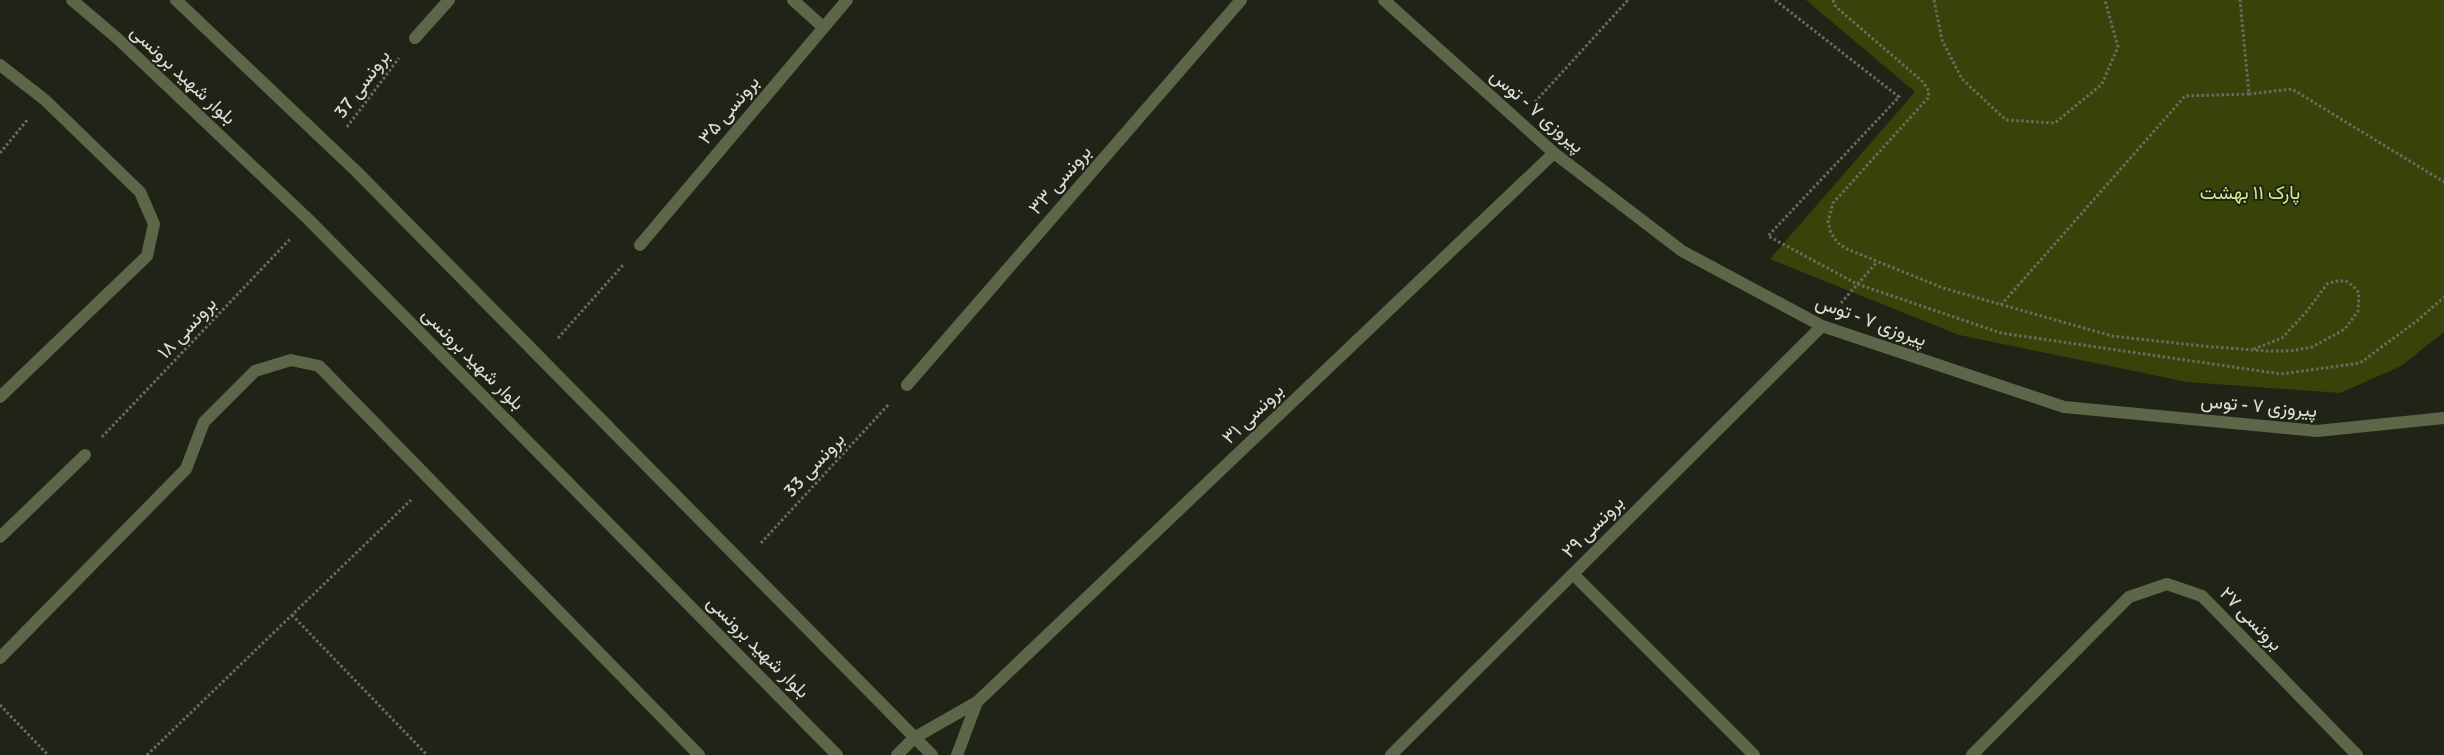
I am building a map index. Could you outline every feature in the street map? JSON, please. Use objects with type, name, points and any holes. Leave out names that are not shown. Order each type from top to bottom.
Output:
[{"type":"street","name":"بلوار شهید برونسی","points":[[72,0],[118,38],[308,219],[837,755]]},
{"type":"street","points":[[176,0],[332,147],[932,755]]},
{"type":"street","points":[[415,38],[449,0]]},
{"type":"street","points":[[793,0],[823,27]]},
{"type":"street","name":"برونسی ۳۵","points":[[640,245],[823,27],[848,0]]},
{"type":"street","name":"برونسی ۳۳","points":[[907,385],[1241,0]]},
{"type":"street","name":"پیروزی ۷ - توس","points":[[1384,0],[1554,152],[1682,251],[1822,326],[2064,407],[2317,431],[2444,418]]},
{"type":"street","points":[[0,65],[45,100],[140,192],[154,224],[147,256],[0,397]]},
{"type":"street","name":"برونسی ۳۱","points":[[898,755],[914,738],[977,702],[1554,152]]},
{"type":"street","name":"برونسی ۲۹","points":[[1391,755],[1822,326]]},
{"type":"street","points":[[0,658],[186,469],[204,422],[255,371],[291,360],[319,366],[699,755]]},
{"type":"street","points":[[0,537],[85,455]]},
{"type":"street","points":[[1573,574],[1754,755]]},
{"type":"street","name":"برونسی ۲۷","points":[[1972,755],[2129,597],[2167,584],[2202,596],[2357,755]]},
{"type":"street","name":"برونسی ۳۱","points":[[957,755],[977,702]]},
{"type":"path","points":[[1518,120],[1628,0]]},
{"type":"path","points":[[1775,0],[1899,97],[1768,236],[1857,284],[2001,333],[2281,374],[2360,363],[2418,320],[2444,297]]},
{"type":"path","points":[[1833,0],[1836,7],[1922,81],[1929,91],[1928,98],[1833,203],[1829,212],[1828,222],[1831,233],[1838,243],[1877,262],[1943,288],[2001,305],[2112,336],[2202,346],[2290,352],[2312,346],[2329,339],[2345,329],[2358,311],[2360,302],[2358,293],[2346,281],[2336,281],[2327,284],[2308,311],[2282,338],[2254,349]]},
{"type":"path","points":[[1934,0],[1942,40],[1962,79],[2006,120],[2055,123],[2102,84],[2118,47],[2105,0]]},
{"type":"path","points":[[2240,0],[2249,94]]},
{"type":"path","name":"برونسی 37","points":[[332,147],[415,38]]},
{"type":"path","points":[[2001,305],[2185,96],[2249,94],[2292,89],[2444,182]]},
{"type":"path","points":[[0,152],[45,100]]},
{"type":"path","name":"برونسی ۱۸","points":[[85,455],[308,219]]},
{"type":"path","points":[[540,359],[640,245]]},
{"type":"path","points":[[1822,326],[1877,262]]},
{"type":"path","name":"برونسی 33","points":[[742,563],[907,385]]},
{"type":"path","points":[[148,755],[431,481]]},
{"type":"path","points":[[292,615],[427,755]]},
{"type":"path","points":[[0,705],[48,755]]},
{"type":"green space","name":"پارک ۱۱ بهشت","points":[[1806,0],[2444,0],[2444,332],[2401,366],[2340,393],[2187,382],[1959,335],[1770,259],[1915,92]]}]
